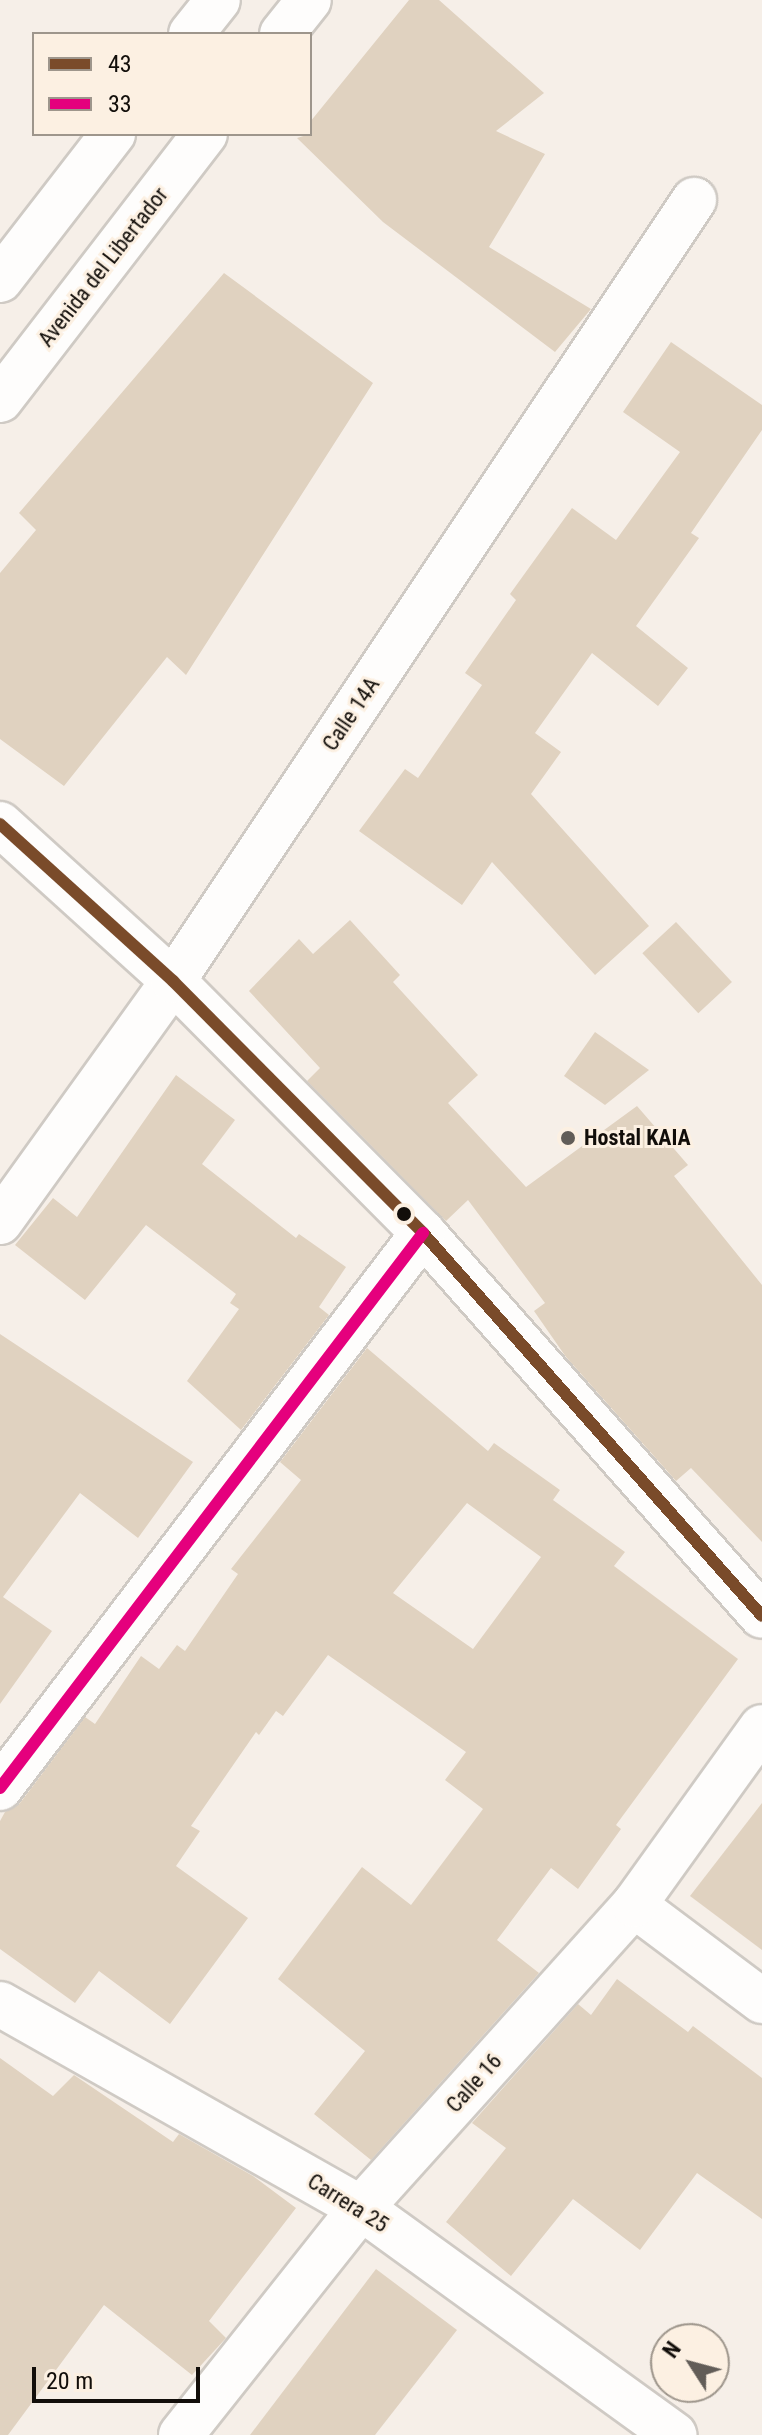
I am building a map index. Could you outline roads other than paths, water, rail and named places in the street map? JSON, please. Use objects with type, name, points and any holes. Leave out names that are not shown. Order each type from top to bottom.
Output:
[{"type":"street","points":[[193,32],[218,0]]},
{"type":"street","points":[[284,32],[309,0]]},
{"type":"street","points":[[0,280],[111,136]]},
{"type":"street","name":"Avenida del Libertador","points":[[0,400],[203,136]]},
{"type":"street","name":"Calle 14A","points":[[0,1222],[173,981],[694,200]]},
{"type":"street","points":[[0,824],[173,981],[423,1233],[762,1616]]},
{"type":"street","points":[[0,1788],[423,1233]]},
{"type":"street","name":"Calle 16","points":[[181,2435],[361,2208],[634,1905],[762,1727]]},
{"type":"street","points":[[634,1905],[762,2001]]},
{"type":"street","name":"Carrera 25","points":[[0,2004],[361,2208],[675,2435]]},
{"type":"place","name":"Hostal KAIA","points":[[568,1138]]}]
